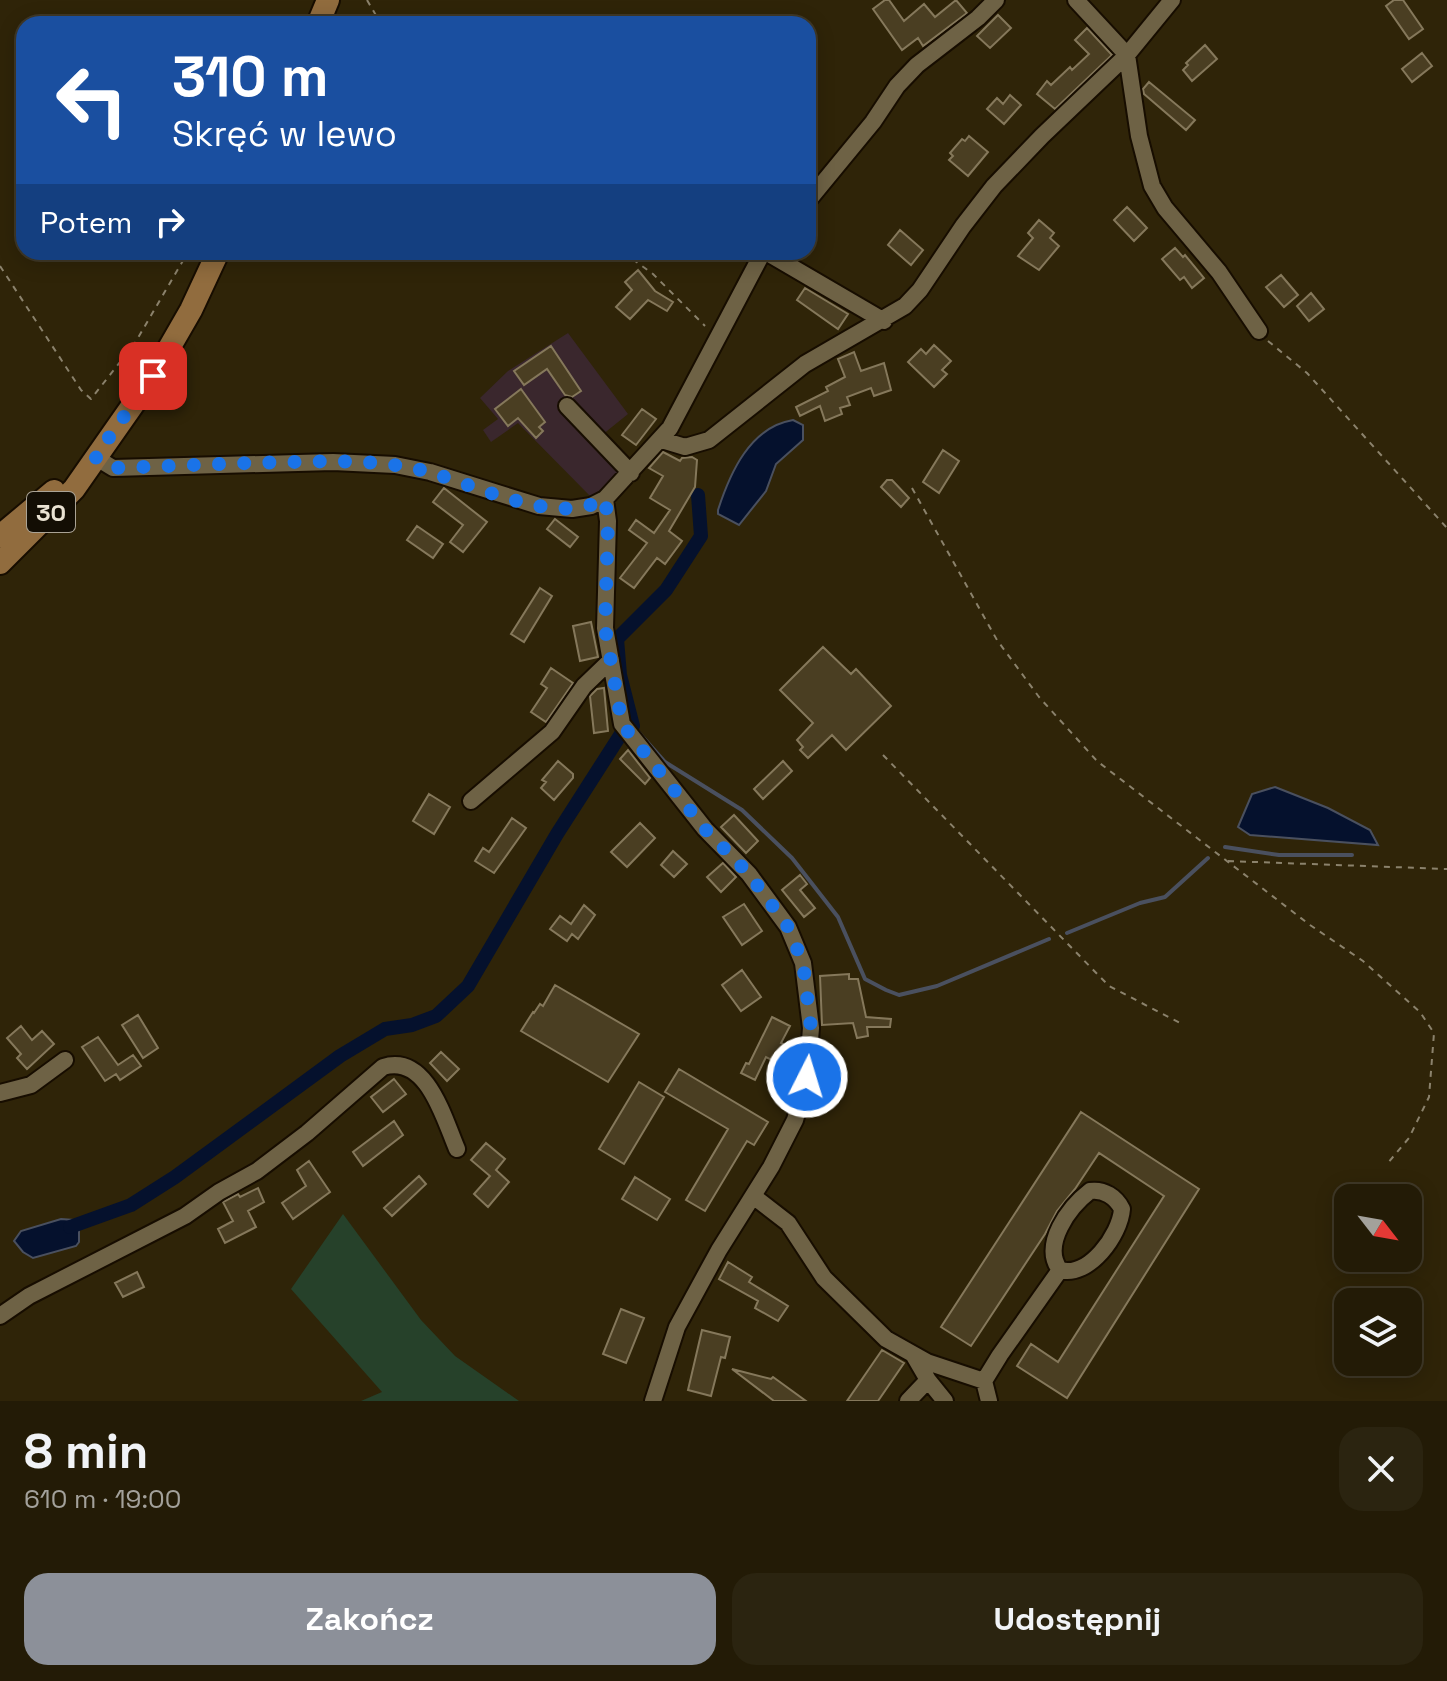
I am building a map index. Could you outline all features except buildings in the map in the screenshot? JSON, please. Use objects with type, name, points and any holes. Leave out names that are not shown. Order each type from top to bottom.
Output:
[{"type":"main road","name":"30","points":[[0,563],[74,489],[153,376],[191,310],[214,260]]},
{"type":"main road","name":"30","points":[[0,536],[95,457]]},
{"type":"street","points":[[816,191],[873,122],[897,86],[917,65],[978,18],[996,0]]},
{"type":"street","points":[[1076,0],[1127,55],[1139,136],[1152,186],[1165,208],[1219,272],[1259,331]]},
{"type":"street","points":[[662,440],[685,447],[709,440],[805,364],[884,321],[905,306],[920,290],[994,186],[1127,55],[1172,0]]},
{"type":"street","points":[[95,457],[113,468],[303,462],[395,465],[430,472],[526,503],[549,508],[580,509],[605,499],[662,440],[760,260]]},
{"type":"street","points":[[778,260],[884,321]]},
{"type":"street","points":[[567,406],[631,473]]},
{"type":"street","points":[[605,499],[608,521],[605,628],[622,724],[705,829],[749,874],[788,927],[803,963],[811,1028],[807,1077],[795,1120],[677,1327],[653,1401]]},
{"type":"street","points":[[471,801],[552,732],[584,686],[611,660]]},
{"type":"street","points":[[0,1093],[31,1085],[65,1060]]},
{"type":"street","points":[[0,1316],[29,1296],[185,1216],[257,1171],[307,1133],[383,1067],[392,1064],[405,1066],[421,1078],[434,1094],[457,1149]]},
{"type":"street","points":[[1097,1190],[1112,1197],[1122,1209],[1121,1217],[1099,1254],[1080,1270],[1060,1270],[1054,1262],[1054,1244],[1075,1205],[1090,1191],[1097,1190]]},
{"type":"street","points":[[753,1196],[788,1223],[824,1278],[886,1339],[927,1362],[984,1381]]},
{"type":"street","points":[[989,1401],[984,1381],[1060,1270]]},
{"type":"street","points":[[913,1354],[945,1401]]},
{"type":"street","points":[[908,1401],[928,1380]]},
{"type":"path","points":[[0,266],[81,390],[91,399],[135,343],[183,260]]},
{"type":"path","points":[[634,260],[653,274],[717,337]]},
{"type":"path","points":[[1259,331],[1307,373],[1447,528]]},
{"type":"path","points":[[912,488],[997,640],[1039,697],[1097,761],[1299,917],[1363,961],[1420,1012],[1434,1033],[1429,1097],[1409,1138],[1387,1164]]},
{"type":"path","points":[[883,755],[1109,986],[1182,1024]]},
{"type":"path","points":[[1227,861],[1296,861],[1447,869]]},
{"type":"shaded area","points":[[568,333],[628,414],[602,435],[631,465],[591,497],[518,423],[491,442],[483,430],[498,419],[480,398],[508,371]]},
{"type":"green space","points":[[343,1214],[421,1320],[455,1356],[519,1401],[361,1401],[382,1392],[291,1289]]},
{"type":"water","points":[[793,420],[803,425],[803,440],[776,464],[766,491],[739,525],[718,514],[729,481],[744,454],[765,432]]},
{"type":"water","points":[[1275,787],[1328,808],[1370,830],[1378,845],[1250,835],[1238,827],[1252,794]]},
{"type":"water","points":[[61,1219],[74,1220],[79,1226],[76,1246],[33,1258],[14,1241],[21,1231]]},
{"type":"waterway","points":[[633,726],[620,675],[617,639],[666,590],[701,536],[698,495]]},
{"type":"waterway","points":[[633,726],[665,762],[742,810],[792,858],[838,917],[865,979],[886,990],[899,995],[937,986],[1049,939]]},
{"type":"waterway","points":[[70,1227],[131,1205],[175,1177],[340,1056],[385,1029],[412,1025],[436,1016],[468,986],[557,834],[621,734]]},
{"type":"waterway","points":[[1225,847],[1279,855],[1352,855]]},
{"type":"waterway","points":[[1067,933],[1140,903],[1165,897],[1208,858]]},
{"type":"route","points":[[153,376],[95,457],[113,468],[259,462],[395,465],[430,472],[549,508],[580,509],[605,499],[608,521],[605,628],[622,724],[705,829],[749,874],[788,927],[803,963],[811,1028],[807,1077]]}]
